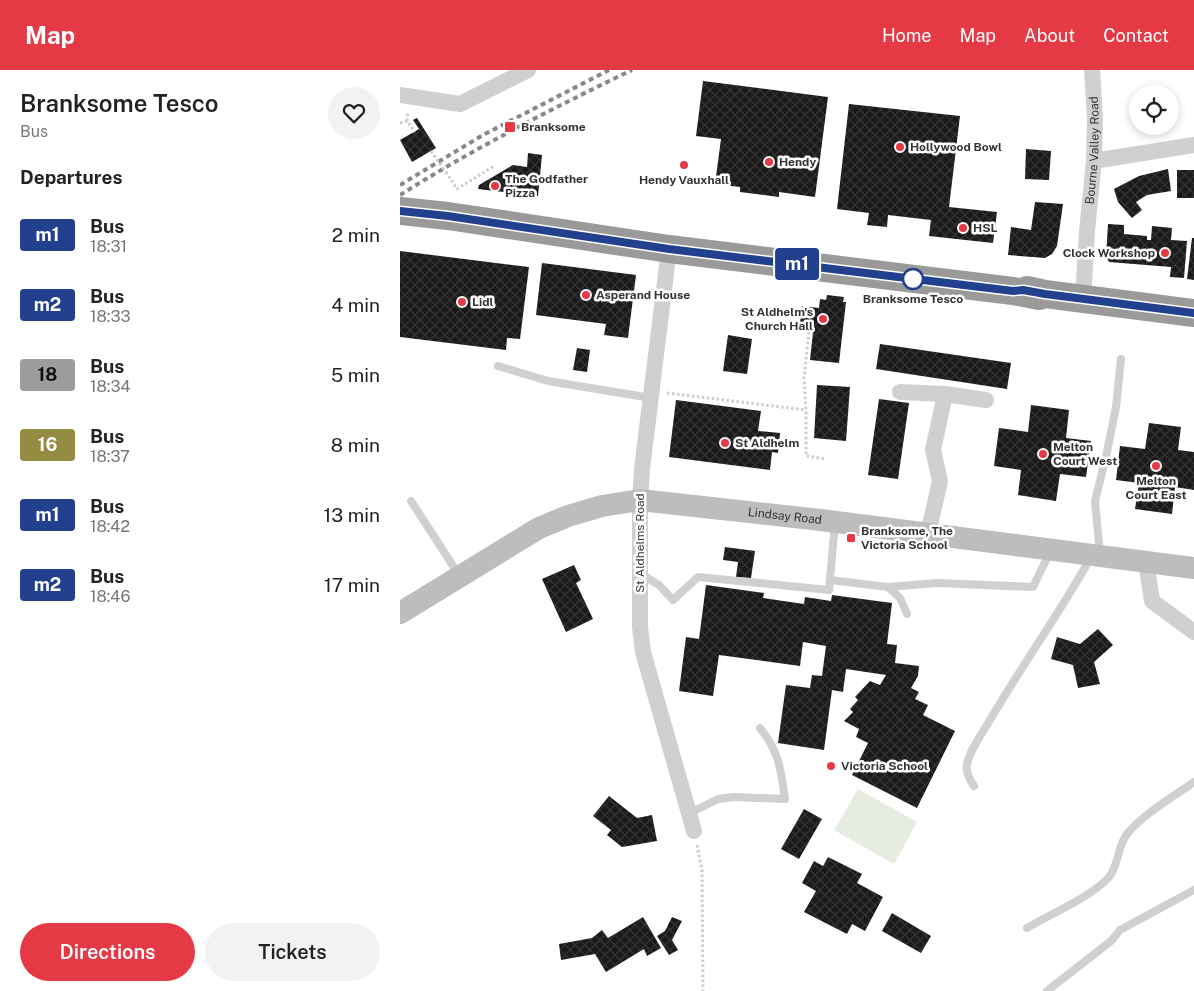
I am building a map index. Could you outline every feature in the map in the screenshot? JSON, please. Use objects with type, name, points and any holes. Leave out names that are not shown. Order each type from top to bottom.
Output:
[{"type":"highway","points":[[400,211],[448,216],[669,249],[1013,291],[1023,290],[1194,313]]},
{"type":"street","points":[[400,95],[460,104],[528,70]]},
{"type":"street","name":"Bourne Valley Road","points":[[1078,297],[1094,161],[1095,120],[1092,70]]},
{"type":"street","points":[[1094,161],[1194,145]]},
{"type":"street","name":"St Aldhelms Road","points":[[669,249],[640,500],[640,627],[643,652],[694,831]]},
{"type":"street","points":[[900,392],[945,394],[986,400]]},
{"type":"street","points":[[928,534],[940,481],[933,450],[945,394]]},
{"type":"street","name":"Lindsay Road","points":[[400,613],[530,533],[568,516],[602,506],[640,500],[835,522],[1194,568]]},
{"type":"street","points":[[1146,562],[1152,601],[1194,632]]},
{"type":"lane","points":[[974,786],[968,775],[966,765],[972,751],[996,709],[1096,556],[1094,502],[1106,457],[1116,407],[1121,359]]},
{"type":"lane","points":[[498,366],[548,381],[651,394]]},
{"type":"lane","points":[[411,501],[460,576]]},
{"type":"lane","points":[[641,574],[660,585],[673,600],[698,577],[829,590],[835,522]]},
{"type":"lane","points":[[830,580],[888,587],[937,583],[1033,587],[1051,550]]},
{"type":"lane","points":[[888,587],[900,598],[907,614]]},
{"type":"lane","points":[[690,813],[718,799],[734,797],[786,799],[780,767],[772,742],[760,728]]},
{"type":"lane","points":[[1027,928],[1092,892],[1102,884],[1115,867],[1120,846],[1127,834],[1150,813],[1194,782]]},
{"type":"lane","points":[[1047,991],[1111,941],[1120,930],[1194,890]]},
{"type":"path","points":[[400,123],[407,121],[415,132]]},
{"type":"path","points":[[431,150],[457,189],[494,166]]},
{"type":"path","points":[[809,332],[804,378],[806,456],[826,459]]},
{"type":"path","points":[[651,394],[806,410]]},
{"type":"path","points":[[694,831],[702,871],[703,991]]},
{"type":"shaded area","points":[[858,789],[917,822],[894,864],[834,830]]},
{"type":"building","name":"Hendy","points":[[703,81],[828,97],[815,197],[779,192],[779,197],[740,192],[740,187],[715,184],[721,139],[696,136]]},
{"type":"building","name":"Hollywood Bowl","points":[[849,104],[960,116],[949,207],[997,212],[993,243],[929,236],[931,220],[888,215],[887,227],[867,225],[869,213],[837,209]]},
{"type":"building","points":[[417,118],[436,148],[412,162],[400,140],[419,129],[413,120]]},
{"type":"building","points":[[1026,149],[1051,151],[1049,180],[1025,179]]},
{"type":"building","points":[[528,153],[542,155],[538,196],[478,189],[479,185],[513,165],[527,167]]},
{"type":"building","points":[[1168,169],[1171,191],[1147,195],[1136,202],[1142,210],[1132,218],[1118,202],[1114,189],[1139,176]]},
{"type":"building","points":[[1177,170],[1194,170],[1194,198],[1177,198]]},
{"type":"building","points":[[1035,202],[1063,204],[1057,246],[1052,254],[1045,258],[1008,255],[1011,227],[1031,230]]},
{"type":"building","points":[[1108,224],[1124,225],[1124,234],[1147,236],[1147,240],[1151,240],[1152,226],[1172,228],[1171,240],[1187,241],[1184,278],[1170,277],[1171,267],[1109,262],[1106,256]]},
{"type":"building","points":[[1192,238],[1194,238],[1194,280],[1187,279]]},
{"type":"building","name":"Lidl","points":[[400,251],[529,267],[520,339],[507,338],[506,350],[400,337]]},
{"type":"building","name":"Asperand House","points":[[542,263],[636,275],[628,338],[604,335],[606,324],[536,315]]},
{"type":"building","name":"St Aldhelm's Church Hall","points":[[827,295],[844,297],[843,302],[846,302],[839,363],[810,360],[813,332],[799,331],[802,306],[819,308],[820,299],[826,300]]},
{"type":"building","points":[[728,335],[752,339],[747,374],[723,371]]},
{"type":"building","points":[[880,344],[1011,363],[1007,389],[876,369]]},
{"type":"building","points":[[577,348],[590,350],[587,372],[573,370]]},
{"type":"building","points":[[817,385],[850,387],[846,441],[814,438]]},
{"type":"building","points":[[879,399],[909,403],[898,479],[868,475]]},
{"type":"building","name":"St Aldhelm","points":[[676,400],[761,411],[758,431],[780,433],[778,453],[772,452],[770,470],[669,457]]},
{"type":"building","name":"Melton Court West","points":[[1031,405],[1069,410],[1066,438],[1091,441],[1086,477],[1060,474],[1056,501],[1018,495],[1021,470],[994,466],[999,428],[1028,432]]},
{"type":"building","name":"Melton Court East","points":[[1149,423],[1181,427],[1178,450],[1194,452],[1194,490],[1175,487],[1172,514],[1135,509],[1139,483],[1116,480],[1120,446],[1145,449]]},
{"type":"building","points":[[725,547],[755,551],[751,578],[736,577],[738,562],[723,560]]},
{"type":"building","points":[[574,565],[581,580],[576,583],[593,619],[566,632],[542,579]]},
{"type":"building","points":[[706,585],[764,593],[763,598],[804,604],[805,597],[831,601],[832,595],[892,603],[887,644],[897,645],[895,663],[919,666],[918,676],[911,688],[919,692],[915,699],[928,705],[923,715],[955,731],[917,808],[852,775],[868,743],[856,737],[859,729],[844,721],[853,712],[850,709],[858,700],[855,697],[870,681],[880,685],[886,675],[846,669],[843,692],[832,690],[824,750],[778,743],[786,685],[810,688],[812,675],[822,676],[826,646],[803,642],[800,666],[719,655],[713,696],[679,691],[686,637],[699,639]]},
{"type":"building","points":[[1098,629],[1113,645],[1094,662],[1100,684],[1078,688],[1073,665],[1051,659],[1057,637],[1080,644]]},
{"type":"building","points":[[609,796],[637,818],[652,815],[657,841],[622,847],[607,835],[611,830],[593,816]]},
{"type":"building","points":[[804,809],[822,819],[799,859],[781,849]]},
{"type":"building","points":[[828,857],[862,874],[857,883],[883,897],[865,931],[852,924],[847,934],[804,912],[816,891],[802,883],[814,861],[823,866]]},
{"type":"building","points":[[892,913],[931,936],[921,953],[882,931]]},
{"type":"building","points":[[643,917],[661,948],[647,956],[644,949],[606,972],[595,954],[561,960],[559,944],[592,938],[602,930],[608,938]]},
{"type":"building","points":[[672,917],[682,921],[672,940],[678,950],[669,955],[657,936],[665,931]]},
{"type":"railway","points":[[400,185],[483,135],[609,70]]},
{"type":"railway","points":[[400,195],[515,129],[632,70]]},
{"type":"bus line","name":"m1","points":[[400,211],[448,216],[669,249],[1013,291],[1023,290],[1194,313]]},
{"type":"place","name":"Branksome","points":[[510,127]]},
{"type":"place","name":"Hollywood Bowl","points":[[900,147]]},
{"type":"place","name":"Hendy","points":[[769,162]]},
{"type":"place","name":"Hendy Vauxhall","points":[[684,165]]},
{"type":"place","name":"The Godfather Pizza","points":[[495,186]]},
{"type":"place","name":"HSL","points":[[963,228]]},
{"type":"place","name":"Clock Workshop","points":[[1165,253]]},
{"type":"place","name":"Branksome Tesco","points":[[913,279]]},
{"type":"place","name":"Asperand House","points":[[586,295]]},
{"type":"place","name":"Lidl","points":[[462,302]]},
{"type":"place","name":"St Aldhelm's Church Hall","points":[[823,319]]},
{"type":"place","name":"St Aldhelm","points":[[725,443]]},
{"type":"place","name":"Melton Court West","points":[[1043,454]]},
{"type":"place","name":"Melton Court East","points":[[1156,466]]},
{"type":"place","name":"Branksome, The Victoria School","points":[[851,538]]},
{"type":"place","name":"Victoria School","points":[[831,766]]}]
